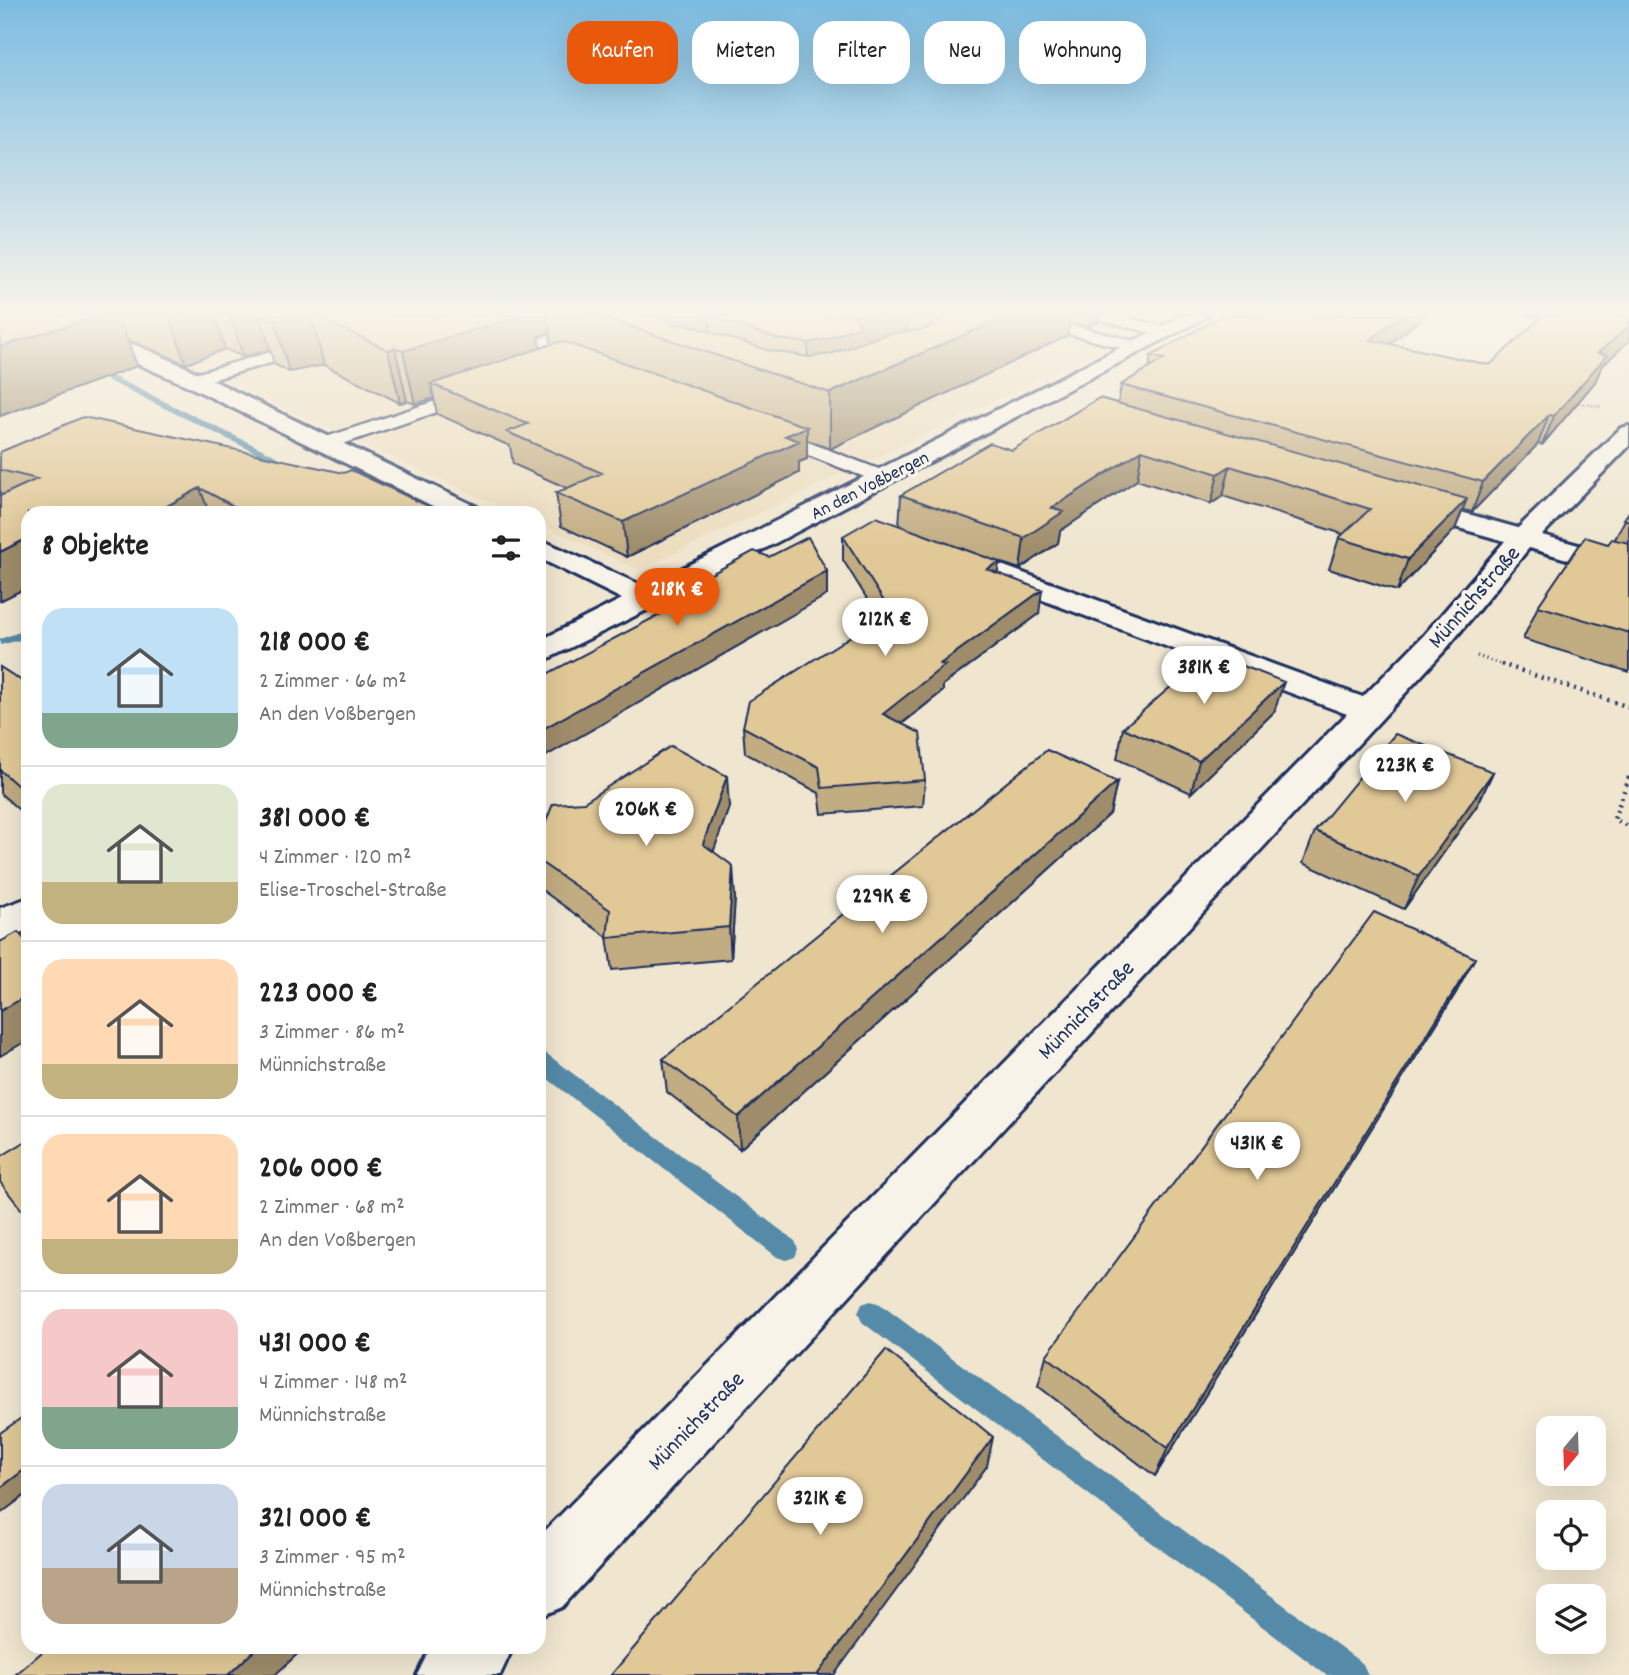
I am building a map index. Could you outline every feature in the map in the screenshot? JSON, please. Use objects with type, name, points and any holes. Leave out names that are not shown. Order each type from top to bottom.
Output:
[{"type":"street","points":[[221,393],[453,506]]},
{"type":"street","name":"An den Voßbergen","points":[[546,649],[1046,393]]},
{"type":"street","points":[[1035,399],[1064,407]]},
{"type":"street","name":"Münnichstraße","points":[[546,1577],[1435,642],[1523,538],[1616,420]]},
{"type":"street","points":[[1379,497],[1629,568]]},
{"type":"street","points":[[821,509],[862,524]]},
{"type":"street","points":[[546,550],[646,599]]},
{"type":"street","points":[[966,562],[1369,711]]},
{"type":"street","points":[[0,926],[21,916]]},
{"type":"street","points":[[452,1675],[472,1654]]},
{"type":"lane","points":[[324,444],[475,393]]},
{"type":"lane","points":[[747,426],[882,477]]},
{"type":"path","points":[[1575,401],[1616,420]]},
{"type":"path","points":[[1435,642],[1629,707]]},
{"type":"path","points":[[1629,777],[1614,820],[1629,827]]},
{"type":"shaded area","points":[[251,393],[1011,393],[639,570],[546,527],[546,506],[499,506]]},
{"type":"building","points":[[453,393],[711,393],[807,427],[785,436],[799,441],[623,522],[556,493],[602,473],[507,432],[528,424]]},
{"type":"building","points":[[1151,393],[1574,393],[1554,416],[1549,415],[1483,482]]},
{"type":"building","points":[[1099,398],[1467,499],[1408,559],[1339,538],[1370,509],[1230,466],[1218,474],[1142,450],[1052,508],[1063,512],[1024,538],[901,495],[990,443],[1012,450]]},
{"type":"building","points":[[83,417],[344,473],[351,470],[428,506],[233,506],[200,488],[167,506],[21,506],[21,542],[0,552],[0,496],[37,479],[0,470],[0,452]]},
{"type":"building","points":[[876,517],[999,562],[987,569],[1042,590],[940,664],[945,665],[883,714],[920,733],[925,780],[822,788],[819,767],[743,727],[749,701],[890,611],[843,536]]},
{"type":"building","points":[[808,537],[827,571],[546,727],[546,674],[712,587],[698,581],[754,551],[769,557]]},
{"type":"building","points":[[1585,537],[1608,544],[1612,539],[1629,543],[1629,633],[1538,606]]},
{"type":"building","points":[[1210,653],[1284,682],[1199,761],[1123,728]]},
{"type":"building","points":[[0,667],[21,680],[21,784],[18,786],[0,770]]},
{"type":"building","points":[[1395,734],[1493,772],[1419,876],[1315,831]]},
{"type":"building","points":[[671,746],[727,776],[703,844],[733,866],[729,927],[607,938],[610,910],[546,866],[546,822],[553,804],[584,802]]},
{"type":"building","points":[[1047,750],[1117,782],[738,1117],[663,1059]]},
{"type":"building","points":[[1374,912],[1475,958],[1168,1448],[1046,1356]]},
{"type":"building","points":[[18,932],[21,935],[21,999],[0,1011],[0,942]]},
{"type":"building","points":[[21,1144],[21,1209],[0,1182],[0,1157]]},
{"type":"building","points":[[886,1350],[993,1437],[817,1675],[611,1675]]},
{"type":"building","points":[[21,1418],[21,1472],[0,1488],[0,1433]]},
{"type":"building","points":[[40,1654],[250,1654],[228,1675],[15,1675]]},
{"type":"waterway","points":[[141,393],[295,468]]},
{"type":"waterway","points":[[4,642],[21,636]]},
{"type":"waterway","points":[[546,1065],[786,1249]]},
{"type":"waterway","points":[[871,1313],[1352,1675]]}]
